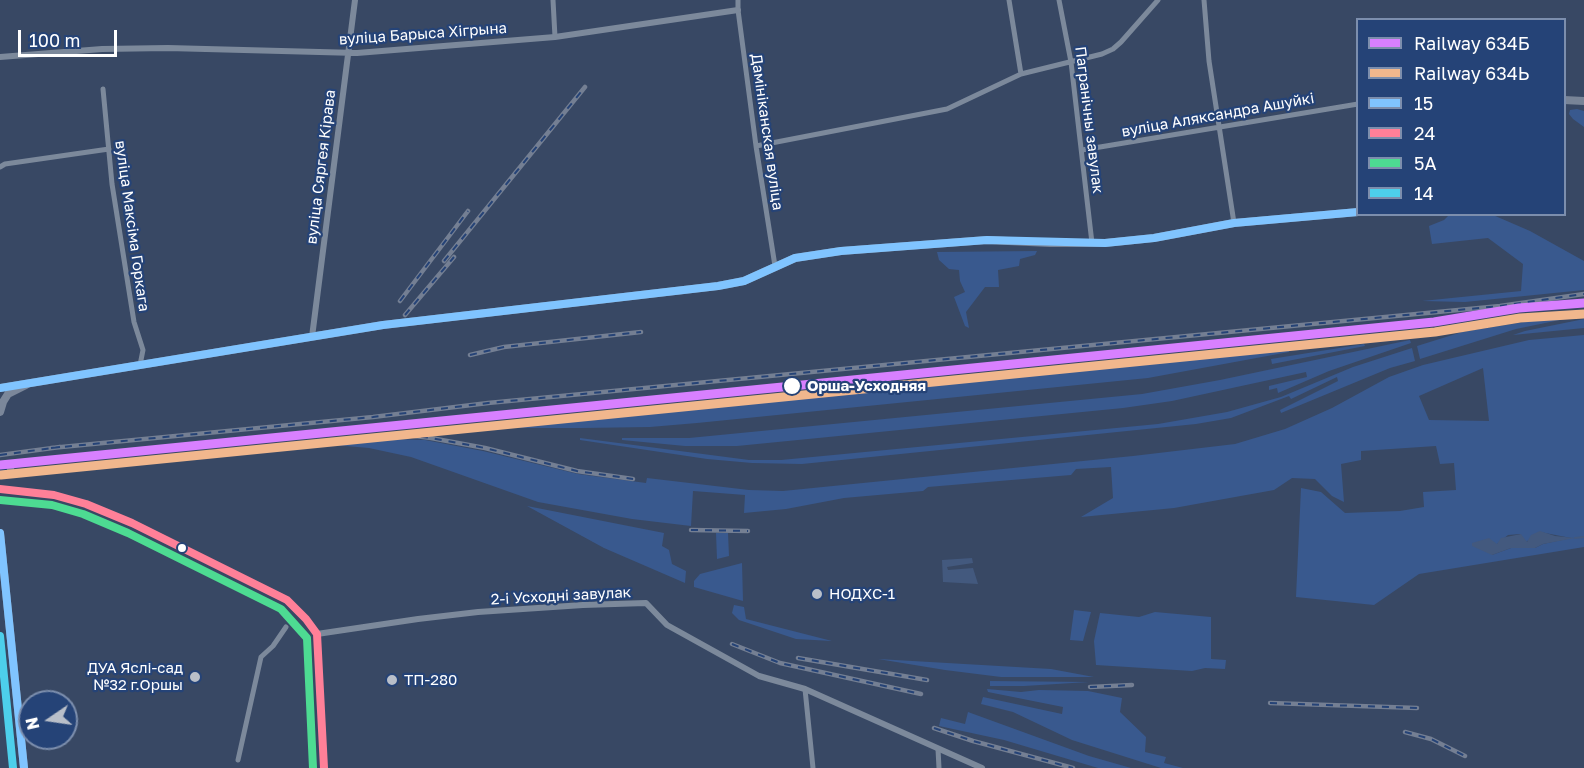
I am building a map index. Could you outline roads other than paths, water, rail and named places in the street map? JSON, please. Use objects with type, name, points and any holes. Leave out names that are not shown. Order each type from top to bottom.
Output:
[{"type":"main road","points":[[1566,100],[1583,101]]},
{"type":"main road","points":[[0,388],[383,326],[718,286],[744,281],[801,257],[841,250],[987,240],[1092,243],[1154,238],[1234,223],[1356,212]]},
{"type":"main road","points":[[0,412],[8,394],[26,385]]},
{"type":"main road","points":[[0,533],[24,768]]},
{"type":"street","name":"вуліца Сяргея Кірава","points":[[312,337],[354,0]]},
{"type":"street","points":[[553,0],[555,37]]},
{"type":"street","name":"Дамініканская вуліца","points":[[738,0],[756,146],[775,266]]},
{"type":"street","points":[[1009,0],[1021,74]]},
{"type":"street","name":"Пагранічны завулак","points":[[1059,0],[1071,63],[1092,243]]},
{"type":"street","points":[[756,146],[947,109],[1021,74],[1093,57],[1113,49],[1158,0]]},
{"type":"street","points":[[1204,0],[1209,61],[1234,223]]},
{"type":"street","name":"вуліца Барыса Хігрына","points":[[0,57],[113,49],[211,48],[347,52],[555,37],[738,10]]},
{"type":"street","name":"вуліца Максіма Горкага","points":[[103,89],[112,184],[134,322],[143,350],[140,365]]},
{"type":"street","name":"вуліца Аляксандра Ашуйкі","points":[[1082,150],[1356,104]]},
{"type":"street","points":[[0,166],[109,149]]},
{"type":"street","points":[[0,489],[54,495],[86,504],[132,523],[287,600],[317,634],[324,768]]},
{"type":"street","name":"2-і Усходні завулак","points":[[317,634],[478,612],[646,603],[667,625],[759,676],[805,689],[982,768]]},
{"type":"street","points":[[238,760],[261,657],[273,646],[286,627]]},
{"type":"street","points":[[805,689],[813,768]]},
{"type":"street","points":[[938,749],[939,768]]},
{"type":"waterway","points":[[1575,538],[1584,537]]},
{"type":"railway","points":[[444,261],[585,87]]},
{"type":"railway","points":[[400,301],[468,211]]},
{"type":"railway","points":[[405,315],[454,257]]},
{"type":"railway","points":[[51,448],[373,417],[488,403],[1500,306],[1584,294]]},
{"type":"railway","points":[[470,355],[504,347],[641,332]]},
{"type":"railway","points":[[407,435],[485,448],[577,471],[633,479]]},
{"type":"railway","points":[[0,455],[60,447]]},
{"type":"railway","points":[[0,470],[12,469]]},
{"type":"railway","points":[[691,530],[748,531]]},
{"type":"railway","points":[[732,644],[780,663],[921,694]]},
{"type":"railway","points":[[798,658],[927,680]]},
{"type":"railway","points":[[1090,687],[1132,685]]},
{"type":"railway","points":[[1270,703],[1417,708]]},
{"type":"railway","points":[[934,728],[1073,768]]},
{"type":"railway","points":[[1405,732],[1431,739],[1465,756]]},
{"type":"rail line","name":"634Б","points":[[0,465],[1434,322],[1519,308],[1584,303]]},
{"type":"rail line","name":"634Ь","points":[[1,475],[1435,332],[1520,318],[1584,314]]},
{"type":"place","name":"Орша-Усходняя","points":[[792,386]]},
{"type":"place","name":"НОДХС-1","points":[[817,594]]},
{"type":"place","name":"ДУА Яслі-сад №32 г.Оршы","points":[[195,677]]},
{"type":"place","name":"ТП-280","points":[[392,680]]}]
